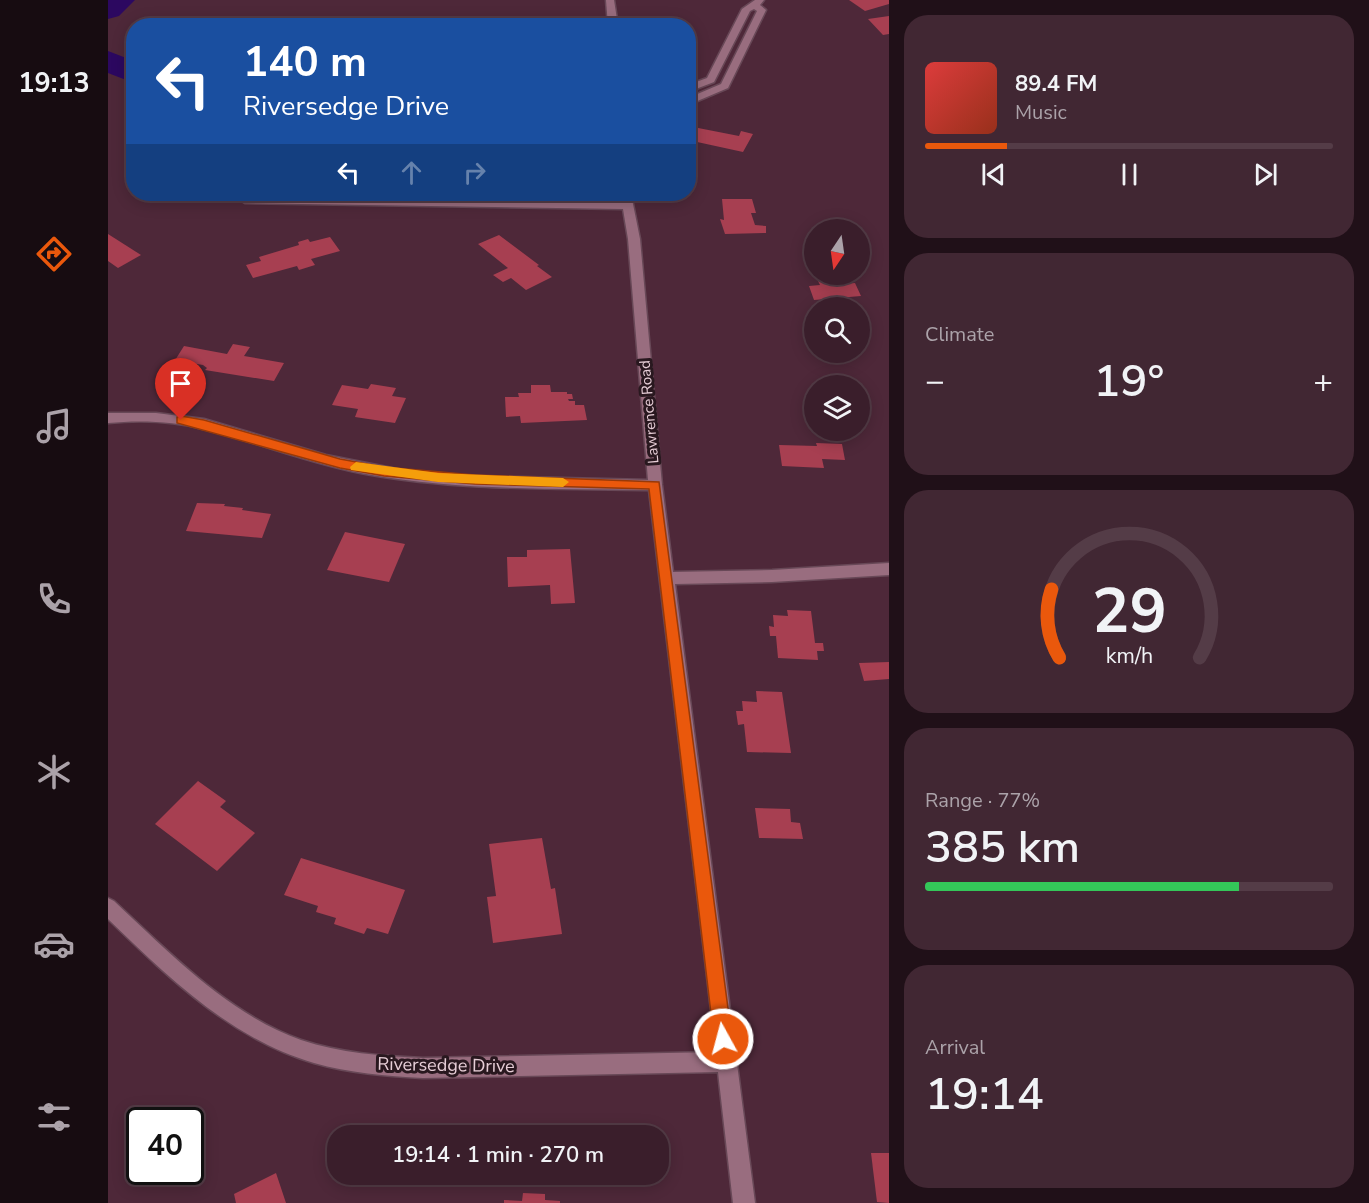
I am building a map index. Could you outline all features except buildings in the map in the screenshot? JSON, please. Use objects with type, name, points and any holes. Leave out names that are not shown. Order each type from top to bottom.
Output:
[{"type":"street","points":[[610,0],[612,18]]},
{"type":"street","points":[[696,86],[711,80],[746,9],[757,3],[762,10],[725,86],[696,99]]},
{"type":"street","name":"Lawrence Road","points":[[627,201],[634,238],[655,485],[744,1203]]},
{"type":"street","points":[[108,418],[134,417],[204,424],[340,464],[400,474],[475,480],[655,485]]},
{"type":"street","points":[[666,578],[772,576],[889,569]]},
{"type":"street","name":"Riversedge Drive","points":[[108,907],[171,966],[225,1009],[258,1030],[298,1048],[340,1059],[379,1066],[423,1068],[726,1062]]},
{"type":"waterway","points":[[108,10],[120,0]]},
{"type":"waterway","points":[[108,61],[126,69]]},
{"type":"slow traffic","points":[[356,467],[400,474],[475,480],[563,482]]},
{"type":"route","points":[[181,420],[204,424],[340,464],[384,472],[475,480],[655,485],[723,1039]]}]
